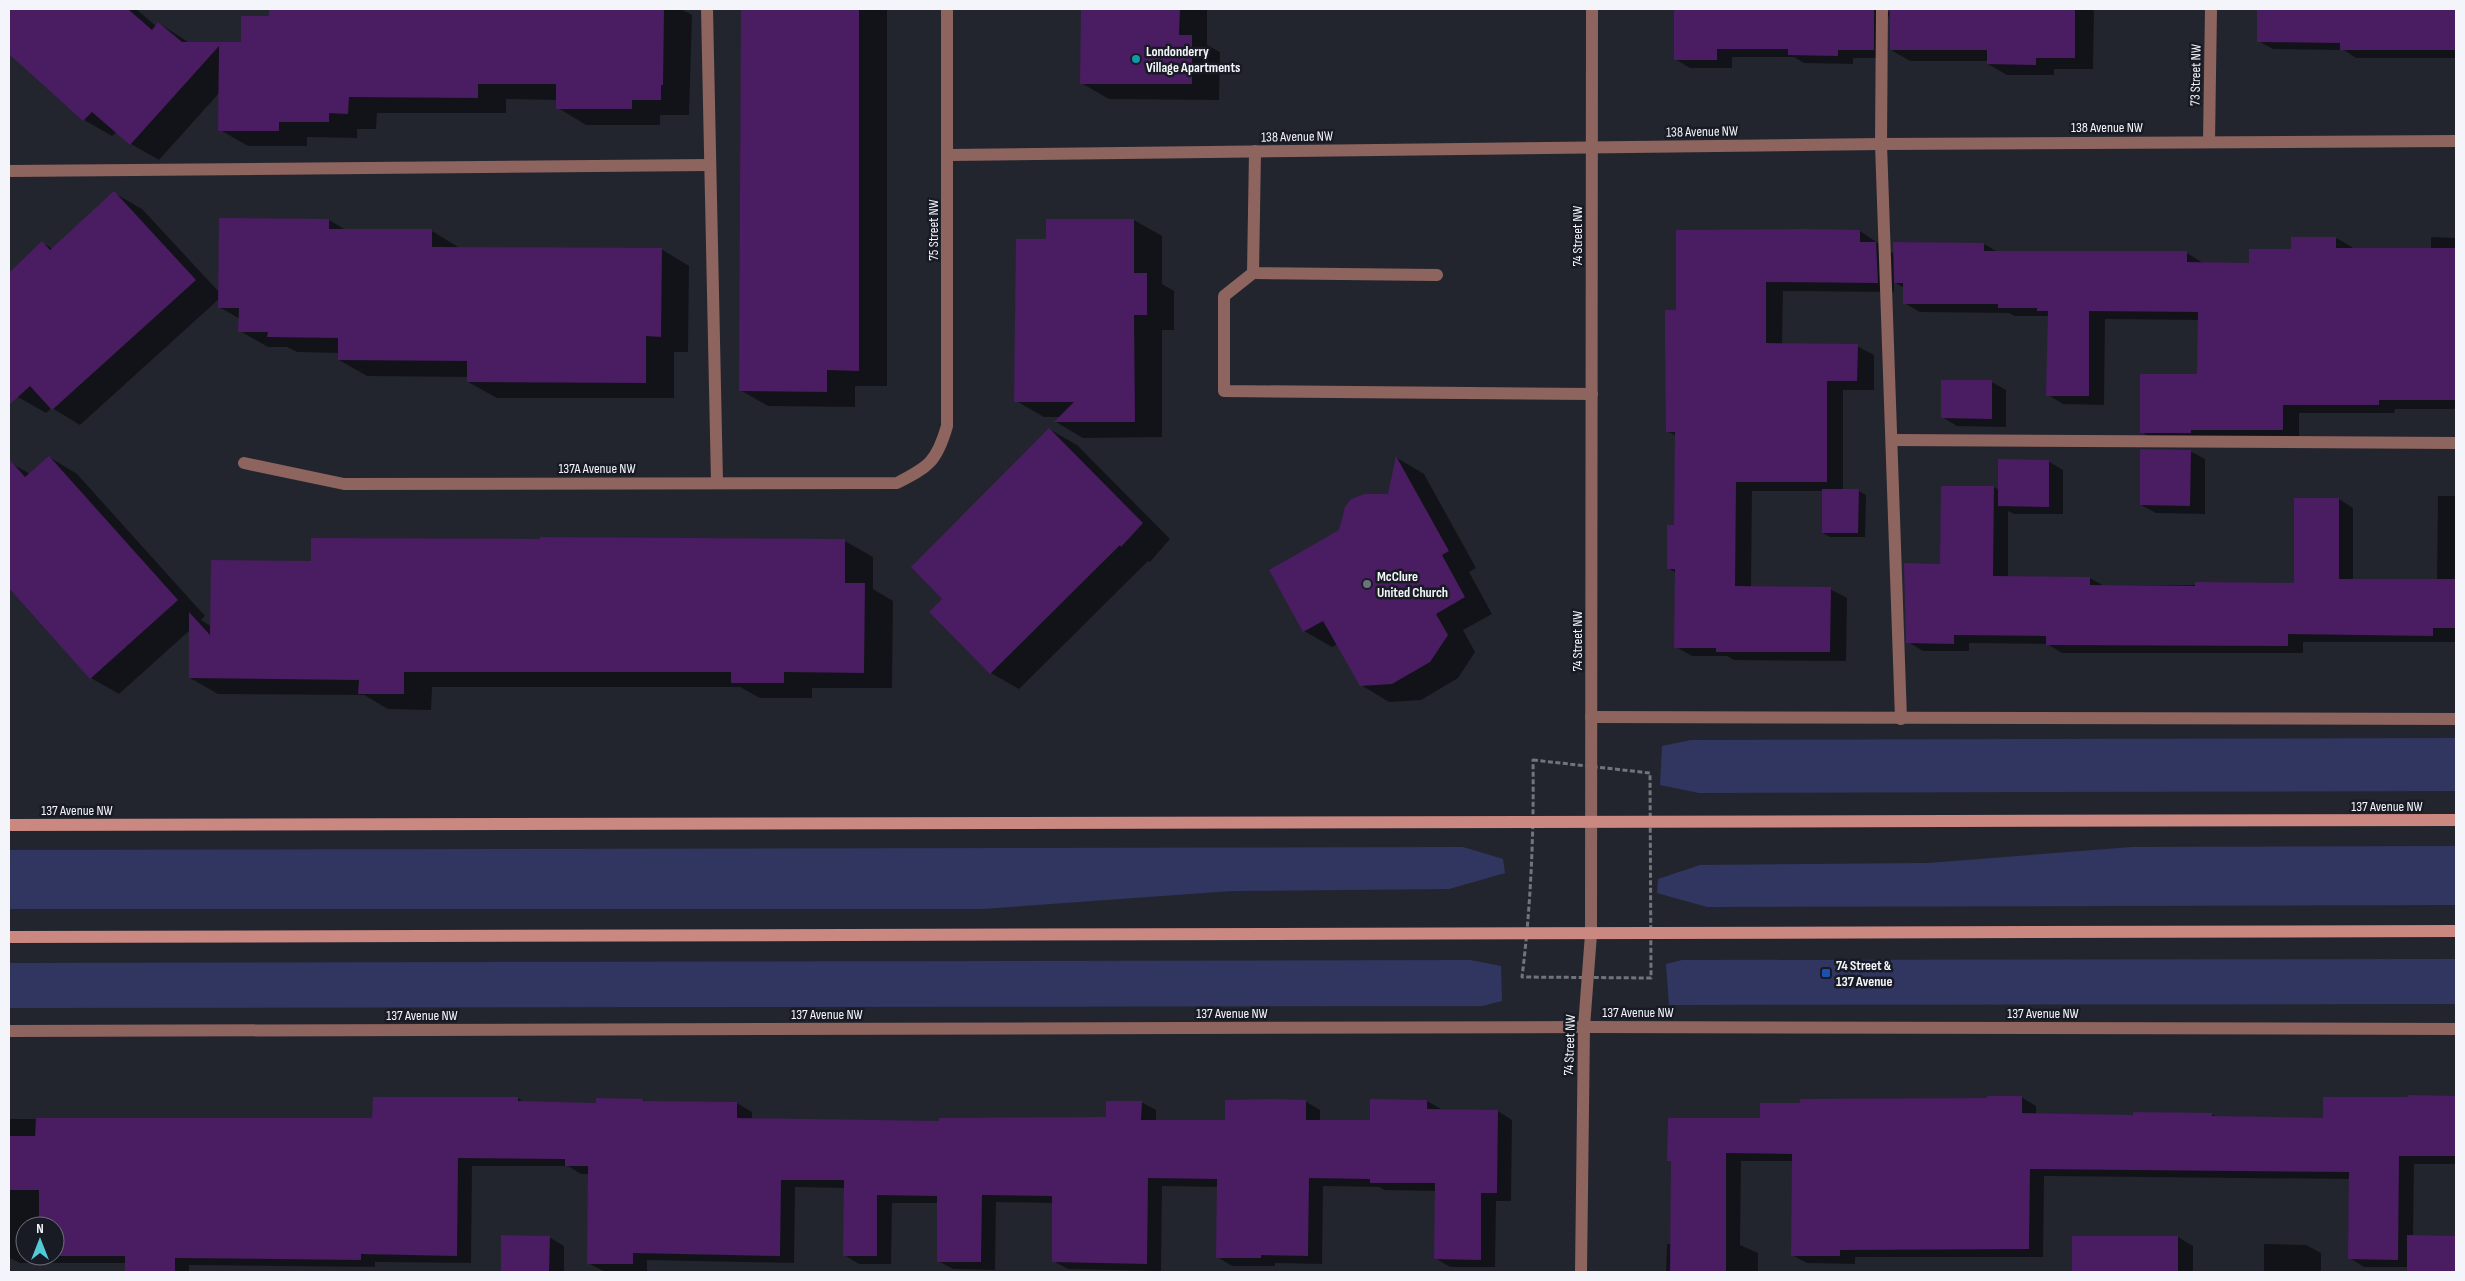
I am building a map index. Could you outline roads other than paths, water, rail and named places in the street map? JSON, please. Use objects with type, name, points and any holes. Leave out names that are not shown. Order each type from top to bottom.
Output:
[{"type":"main road","name":"137 Avenue NW","points":[[9,825],[2456,820]]},
{"type":"main road","points":[[9,937],[2456,931]]},
{"type":"street","points":[[707,9],[717,482]]},
{"type":"street","name":"75 Street NW","points":[[940,450],[947,426],[947,9]]},
{"type":"street","name":"74 Street NW","points":[[1581,1272],[1584,1027],[1591,934],[1592,9]]},
{"type":"street","points":[[1882,9],[1881,144],[1901,719]]},
{"type":"street","name":"73 Street NW","points":[[2209,141],[2212,9]]},
{"type":"street","name":"138 Avenue NW","points":[[948,155],[1881,144],[2456,141]]},
{"type":"street","points":[[1253,274],[1255,151]]},
{"type":"street","points":[[9,171],[710,165]]},
{"type":"street","points":[[1437,276],[1253,274],[1224,296],[1224,391],[1592,394]]},
{"type":"street","points":[[1892,440],[2456,443]]},
{"type":"street","name":"137A Avenue NW","points":[[244,463],[344,484],[897,483],[922,470],[940,450]]},
{"type":"street","points":[[1591,717],[1901,719],[2456,718]]},
{"type":"street","name":"137 Avenue NW","points":[[9,1031],[1584,1027],[2456,1029]]},
{"type":"place","name":"Londonderry Village Apartments","points":[[1136,59]]},
{"type":"place","name":"McClure United Church","points":[[1367,584]]},
{"type":"place","name":"74 Street & 137 Avenue","points":[[1826,973]]}]
